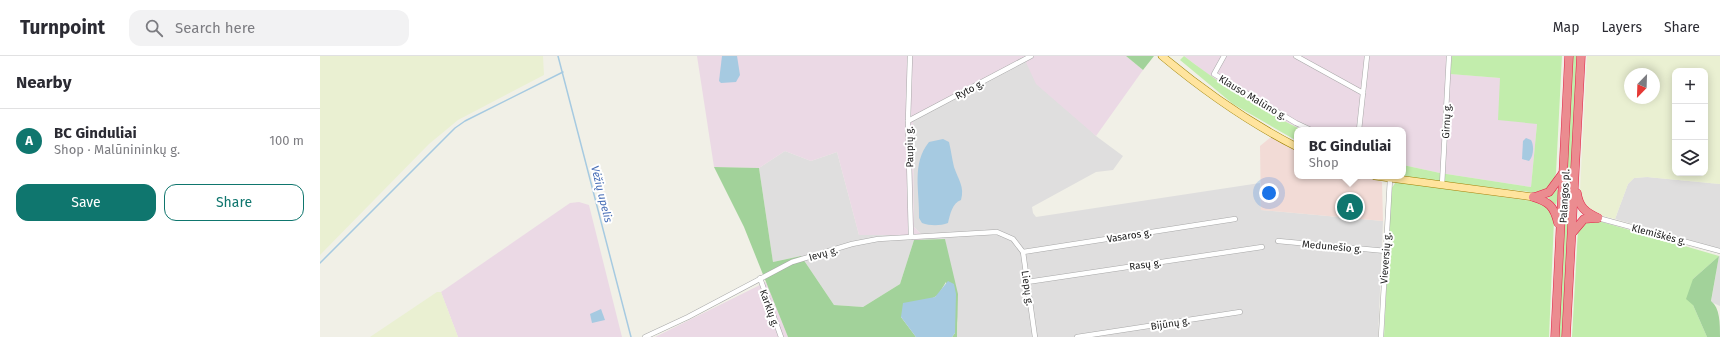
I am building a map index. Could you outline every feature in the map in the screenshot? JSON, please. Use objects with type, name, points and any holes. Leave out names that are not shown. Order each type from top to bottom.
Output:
[{"type":"highway","name":"Palangos pl.","points":[[1555,337],[1569,56]]},
{"type":"highway","name":"Palangos pl.","points":[[1566,337],[1581,56]]},
{"type":"highway","points":[[1533,197],[1549,192],[1563,173]]},
{"type":"highway","points":[[1575,175],[1579,205],[1585,211],[1598,218]]},
{"type":"highway","points":[[1533,197],[1545,200],[1554,208],[1560,231]]},
{"type":"highway","points":[[1572,234],[1584,219],[1598,218]]},
{"type":"main road","points":[[1162,56],[1186,76],[1242,116],[1294,145]]},
{"type":"main road","points":[[1390,179],[1533,197]]},
{"type":"street","name":"Paupių g.","points":[[910,56],[908,121],[911,237]]},
{"type":"street","name":"Ryto g.","points":[[908,121],[1031,56]]},
{"type":"street","name":"Klauso Malūno g.","points":[[1224,56],[1214,74],[1305,127]]},
{"type":"street","points":[[1296,56],[1363,93]]},
{"type":"street","points":[[1358,127],[1367,56]]},
{"type":"street","name":"Girnų g.","points":[[1442,185],[1449,56]]},
{"type":"street","name":"Vieversių g.","points":[[1381,337],[1390,179]]},
{"type":"street","name":"Klemiškės g.","points":[[1598,218],[1720,251]]},
{"type":"street","name":"Vasaros g.","points":[[1023,252],[1235,219]]},
{"type":"street","name":"Ievų g.","points":[[645,337],[688,317],[792,262],[852,244],[878,239],[997,232],[1016,242]]},
{"type":"street","name":"Medunešio g.","points":[[1278,241],[1386,251]]},
{"type":"street","name":"Liepų g.","points":[[1016,242],[1023,252],[1035,337]]},
{"type":"street","name":"Rasų g.","points":[[1027,282],[1262,247]]},
{"type":"street","name":"Karklų g.","points":[[760,278],[781,337]]},
{"type":"street","name":"Bijūnų g.","points":[[1077,337],[1240,312]]},
{"type":"shaded area","points":[[697,56],[1126,56],[1143,70],[1096,136],[1036,84],[1024,58],[913,116],[914,227],[921,234],[922,240],[914,240],[891,235],[859,235],[837,152],[811,161],[785,151],[759,168],[714,167]]},
{"type":"shaded area","points":[[1184,56],[1452,56],[1451,74],[1501,78],[1537,124],[1531,187],[1440,173],[1406,166],[1406,127],[1296,127],[1225,87]]},
{"type":"shaded area","points":[[1024,58],[1096,136],[1123,156],[1113,170],[1096,172],[1032,207],[1033,213],[1036,217],[1260,183],[1261,210],[1383,221],[1378,337],[957,337],[958,323],[945,239],[922,240],[921,234],[914,227],[913,116]]},
{"type":"shaded area","points":[[1271,137],[1294,148],[1294,179],[1371,179],[1382,182],[1383,221],[1261,210],[1260,146]]},
{"type":"shaded area","points":[[785,151],[811,161],[837,152],[859,235],[891,235],[914,240],[900,284],[863,307],[834,305],[801,256],[773,262],[759,168]]},
{"type":"shaded area","points":[[1647,177],[1720,184],[1720,249],[1615,219],[1628,184],[1634,178]]},
{"type":"shaded area","points":[[579,202],[589,205],[622,337],[458,337],[441,292],[570,203]]},
{"type":"shaded area","points":[[1720,256],[1720,306],[1711,302]]},
{"type":"shaded area","points":[[766,282],[788,337],[655,337]]},
{"type":"green space","points":[[320,56],[543,56],[544,75],[458,120],[429,144],[320,255]]},
{"type":"green space","points":[[1126,56],[1154,56],[1143,70]]},
{"type":"green space","points":[[1184,56],[1241,96],[1296,127],[1294,127],[1294,139],[1233,104],[1180,60]]},
{"type":"green space","points":[[1452,56],[1562,56],[1556,173],[1548,188],[1538,193],[1406,177],[1406,166],[1440,173],[1531,187],[1537,124],[1498,120],[1500,78],[1450,74]]},
{"type":"green space","points":[[1573,56],[1577,56],[1562,337],[1558,337]]},
{"type":"green space","points":[[1587,56],[1720,56],[1720,184],[1647,177],[1634,178],[1628,184],[1615,219],[1595,214],[1586,209],[1581,201],[1580,191]]},
{"type":"green space","points":[[714,167],[759,168],[773,262],[801,256],[834,305],[863,307],[900,284],[914,240],[945,239],[958,294],[957,337],[952,337],[955,333],[946,282],[938,295],[901,317],[916,337],[788,337],[744,227]]},
{"type":"green space","points":[[1396,182],[1539,202],[1549,207],[1554,220],[1549,337],[1384,337],[1391,189]]},
{"type":"green space","points":[[1556,189],[1559,191],[1556,205],[1547,197]]},
{"type":"green space","points":[[1595,220],[1719,256],[1693,279],[1693,305],[1707,337],[1572,337],[1578,229],[1581,224]]},
{"type":"green space","points":[[1719,256],[1711,301],[1718,312],[1720,321],[1720,337],[1707,337],[1693,305],[1686,299],[1693,279]]},
{"type":"green space","points":[[437,292],[441,292],[458,337],[370,337]]},
{"type":"water","points":[[722,56],[737,56],[740,75],[736,82],[721,83],[719,81]]},
{"type":"water","points":[[1526,138],[1531,140],[1533,145],[1533,153],[1529,161],[1522,159],[1523,141]]},
{"type":"water","points":[[943,139],[949,142],[954,167],[962,187],[962,195],[961,200],[953,206],[948,223],[928,225],[922,223],[919,218],[918,169],[923,151],[929,142]]},
{"type":"water","points":[[948,281],[954,284],[956,294],[955,333],[952,337],[916,337],[901,317],[903,303],[935,297]]},
{"type":"water","points":[[601,309],[605,320],[592,323],[590,314]]},
{"type":"waterway","name":"Vėžių upelis","points":[[558,56],[631,337]]},
{"type":"waterway","points":[[320,263],[455,128],[465,121],[563,72]]},
{"type":"place","name":"BC Ginduliai","points":[[1350,207]]}]
